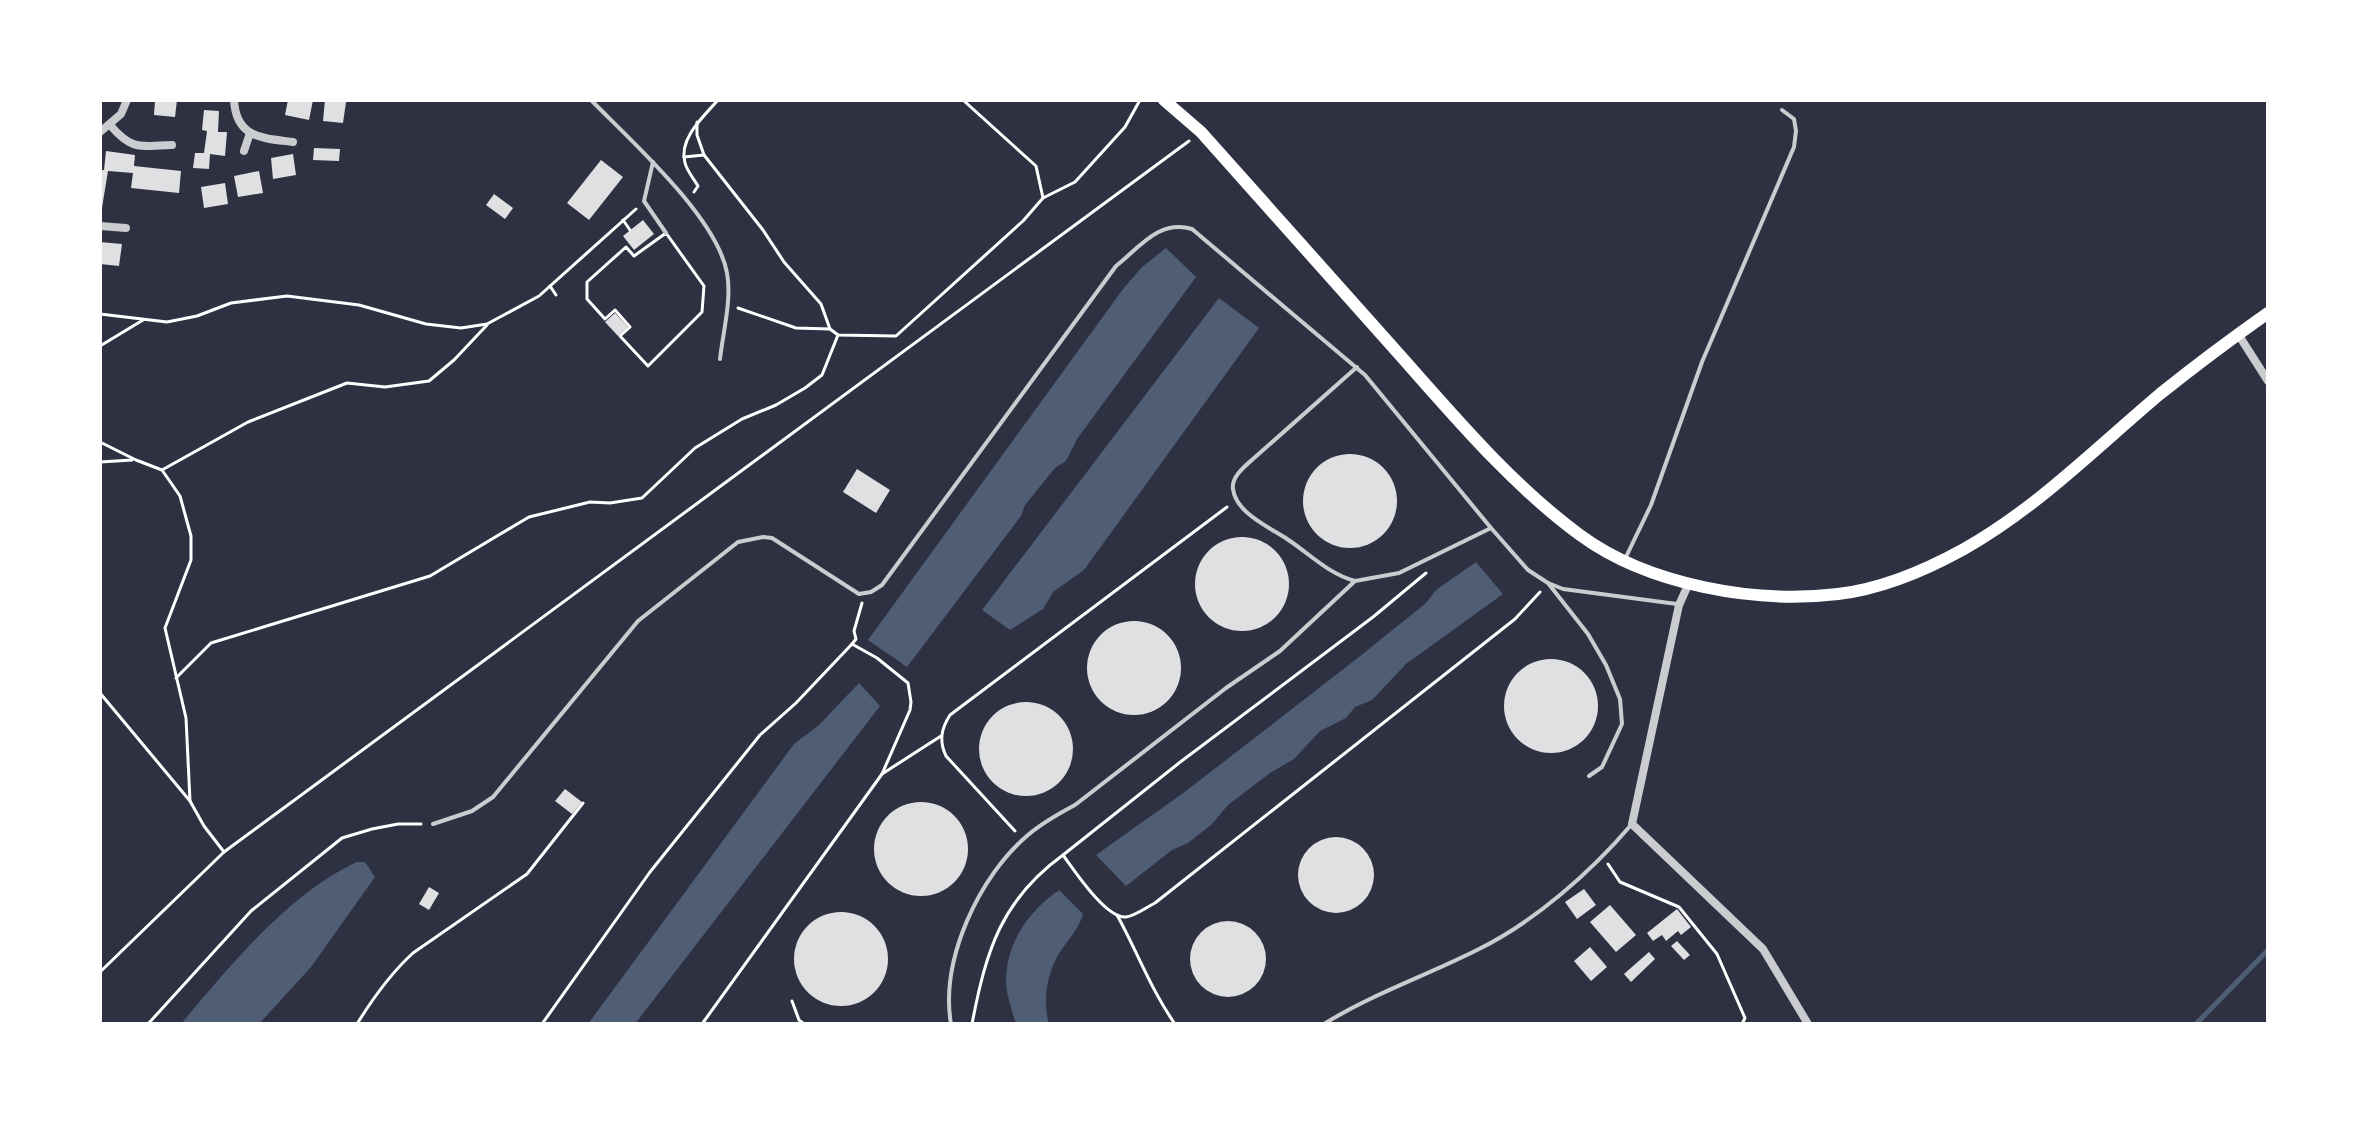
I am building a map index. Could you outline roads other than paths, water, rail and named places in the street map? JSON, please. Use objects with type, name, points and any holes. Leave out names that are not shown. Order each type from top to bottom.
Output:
[{"type":"main road","points":[[1164,100],[1201,132],[1463,426],[1523,485],[1581,536],[1624,561],[1689,583],[1754,595],[1813,596],[1840,594],[1885,583],[1924,568],[1965,548],[2052,488],[2161,393],[2268,313]]},
{"type":"street","points":[[100,132],[121,114],[127,100]]},
{"type":"street","points":[[234,100],[234,111],[243,129],[260,138],[293,142]]},
{"type":"street","points":[[110,125],[124,141],[143,146],[172,145]]},
{"type":"street","points":[[244,151],[250,133]]},
{"type":"street","points":[[100,226],[126,228]]},
{"type":"street","points":[[2238,334],[2268,381]]},
{"type":"street","points":[[1689,583],[1679,605],[1632,824],[1763,949],[1808,1024]]},
{"type":"lane","points":[[591,100],[653,162],[719,246],[728,275],[720,359]]},
{"type":"lane","points":[[1624,561],[1651,505],[1702,362],[1794,147],[1794,119],[1782,110]]},
{"type":"lane","points":[[653,162],[644,201],[666,233]]},
{"type":"lane","points":[[433,824],[472,811],[493,797],[638,621],[738,542],[772,538],[859,594],[882,585],[1116,266],[1149,237],[1166,228],[1182,226],[1192,229],[1357,367],[1528,570],[1563,589],[1679,605]]},
{"type":"lane","points":[[1357,367],[1237,475],[1233,488],[1236,498],[1252,517],[1290,540],[1307,556],[1334,573],[1355,581],[1399,573],[1491,528]]},
{"type":"lane","points":[[951,1024],[950,987],[958,945],[993,873],[1023,839],[1049,819],[1075,805],[1226,688],[1280,651],[1355,581]]},
{"type":"lane","points":[[1548,583],[1588,634],[1606,665],[1620,699],[1622,724],[1613,747],[1602,767],[1589,776]]},
{"type":"lane","points":[[1324,1024],[1482,948],[1548,905],[1604,857],[1632,824]]},
{"type":"water","points":[[1166,248],[1196,277],[1077,439],[1066,461],[1055,468],[1025,505],[1021,516],[907,667],[868,640],[1123,289],[1142,267]]},
{"type":"water","points":[[1219,298],[1259,328],[1084,570],[1053,592],[1043,609],[1010,630],[982,610]]},
{"type":"water","points":[[1476,562],[1503,594],[1406,664],[1372,700],[1355,707],[1346,718],[1320,731],[1294,759],[1228,805],[1212,824],[1188,843],[1172,850],[1126,886],[1096,855],[1186,791],[1359,657],[1426,603],[1436,590]]},
{"type":"water","points":[[859,683],[880,706],[635,1024],[588,1024],[794,744],[819,725]]},
{"type":"water","points":[[357,862],[365,862],[375,877],[311,967],[259,1024],[181,1024],[240,956],[284,912],[308,892]]},
{"type":"water","points":[[1059,890],[1083,914],[1050,975],[1046,991],[1049,1024],[1016,1024],[1006,986],[1010,952],[1029,917]]},
{"type":"waterway","points":[[2196,1024],[2268,950]]}]
